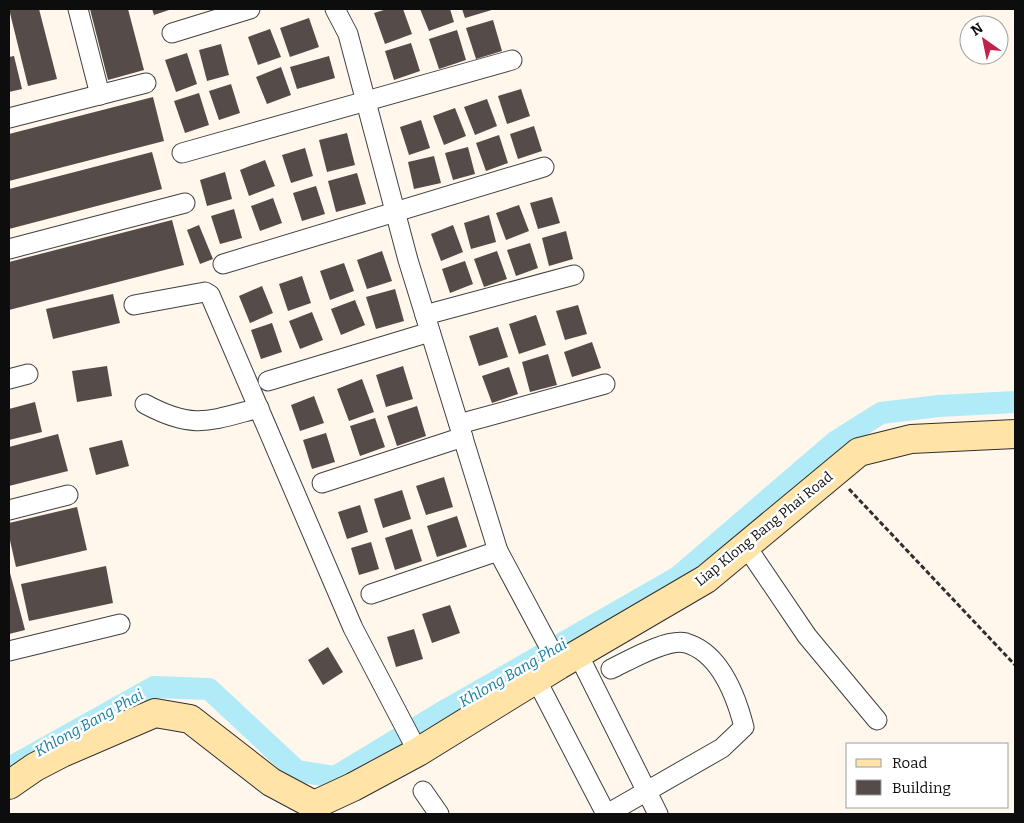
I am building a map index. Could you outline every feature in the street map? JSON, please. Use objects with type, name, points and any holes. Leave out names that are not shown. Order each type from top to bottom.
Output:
[{"type":"street","points":[[78,9],[100,95]]},
{"type":"street","points":[[172,34],[250,9]]},
{"type":"street","points":[[335,9],[348,34],[395,212],[498,551],[528,606],[563,657],[647,792],[658,814]]},
{"type":"street","points":[[182,153],[512,60]]},
{"type":"street","points":[[9,118],[146,83]]},
{"type":"street","points":[[223,264],[544,167]]},
{"type":"street","points":[[9,249],[185,203]]},
{"type":"street","points":[[268,381],[574,275]]},
{"type":"street","points":[[134,305],[205,292],[210,295],[353,628],[415,745]]},
{"type":"street","points":[[9,379],[28,374]]},
{"type":"street","points":[[322,484],[461,431],[605,384]]},
{"type":"street","points":[[145,404],[169,417],[185,422],[214,420],[259,408]]},
{"type":"street","name":"Liap Klong Bang Phai Road","points":[[9,785],[35,767],[62,753],[155,712],[190,719],[307,810],[353,787],[415,745],[536,679],[563,657],[706,580],[860,452],[911,439],[1015,434]]},
{"type":"street","points":[[9,510],[68,495]]},
{"type":"street","points":[[746,546],[807,636],[877,720]]},
{"type":"street","points":[[371,594],[498,551]]},
{"type":"street","points":[[9,652],[120,624]]},
{"type":"street","points":[[536,679],[606,814],[647,792],[727,743],[744,727],[739,708],[714,660],[685,643],[654,648],[611,669]]},
{"type":"street","points":[[423,790],[439,814]]},
{"type":"path","points":[[835,473],[1015,665]]},
{"type":"building","points":[[9,9],[39,9],[57,79],[28,86]]},
{"type":"building","points":[[90,9],[128,9],[144,70],[108,80]]},
{"type":"building","points":[[152,9],[172,9],[154,15]]},
{"type":"building","points":[[387,9],[403,9],[412,34],[385,44],[374,13]]},
{"type":"building","points":[[420,9],[450,9],[454,22],[429,31]]},
{"type":"building","points":[[462,9],[495,9],[465,18]]},
{"type":"building","points":[[309,18],[319,47],[290,57],[280,28]]},
{"type":"building","points":[[493,20],[502,51],[476,59],[466,28]]},
{"type":"building","points":[[270,29],[281,57],[258,65],[248,37]]},
{"type":"building","points":[[457,30],[466,60],[439,69],[429,39]]},
{"type":"building","points":[[411,43],[420,71],[394,80],[385,51]]},
{"type":"building","points":[[221,44],[229,75],[207,81],[199,50]]},
{"type":"building","points":[[187,53],[197,84],[176,92],[165,60]]},
{"type":"building","points":[[14,56],[22,89],[9,92],[9,57]]},
{"type":"building","points":[[329,56],[335,78],[297,89],[290,67]]},
{"type":"building","points":[[281,67],[291,95],[267,104],[256,77]]},
{"type":"building","points":[[231,84],[240,113],[219,120],[209,91]]},
{"type":"building","points":[[521,89],[530,116],[507,124],[498,96]]},
{"type":"building","points":[[199,93],[209,125],[185,133],[174,101]]},
{"type":"building","points":[[153,97],[164,141],[9,181],[9,134]]},
{"type":"building","points":[[487,99],[497,126],[475,135],[464,107]]},
{"type":"building","points":[[455,108],[466,136],[444,145],[433,116]]},
{"type":"building","points":[[421,120],[430,148],[409,155],[400,127]]},
{"type":"building","points":[[534,126],[542,151],[518,159],[510,134]]},
{"type":"building","points":[[347,133],[355,165],[327,172],[319,140]]},
{"type":"building","points":[[499,135],[508,163],[486,171],[476,143]]},
{"type":"building","points":[[468,147],[475,174],[453,180],[445,153]]},
{"type":"building","points":[[305,148],[313,176],[291,183],[282,155]]},
{"type":"building","points":[[152,152],[162,189],[9,229],[9,189]]},
{"type":"building","points":[[434,156],[441,183],[414,189],[408,162]]},
{"type":"building","points":[[265,160],[275,186],[249,196],[240,170]]},
{"type":"building","points":[[225,172],[232,199],[207,206],[200,180]]},
{"type":"building","points":[[357,173],[366,204],[336,212],[328,181]]},
{"type":"building","points":[[316,186],[325,214],[302,221],[293,193]]},
{"type":"building","points":[[552,197],[560,223],[538,229],[530,203]]},
{"type":"building","points":[[273,198],[282,223],[260,231],[251,206]]},
{"type":"building","points":[[519,205],[529,231],[506,240],[496,213]]},
{"type":"building","points":[[234,209],[242,238],[220,244],[211,216]]},
{"type":"building","points":[[489,215],[496,242],[471,249],[464,223]]},
{"type":"building","points":[[172,220],[184,265],[9,310],[9,262]]},
{"type":"building","points":[[199,225],[213,259],[200,264],[187,230]]},
{"type":"building","points":[[453,225],[463,252],[441,261],[431,234]]},
{"type":"building","points":[[566,231],[573,259],[549,266],[542,238]]},
{"type":"building","points":[[530,243],[538,268],[516,276],[507,250]]},
{"type":"building","points":[[382,251],[392,281],[367,289],[357,260]]},
{"type":"building","points":[[497,251],[507,279],[484,287],[474,259]]},
{"type":"building","points":[[465,261],[473,284],[450,293],[442,269]]},
{"type":"building","points":[[344,263],[354,291],[330,300],[320,271]]},
{"type":"building","points":[[302,276],[311,303],[288,311],[279,284]]},
{"type":"building","points":[[262,286],[273,313],[250,323],[239,296]]},
{"type":"building","points":[[395,289],[404,321],[376,329],[366,297]]},
{"type":"building","points":[[113,294],[120,323],[53,339],[46,309]]},
{"type":"building","points":[[355,300],[365,325],[341,335],[331,309]]},
{"type":"building","points":[[578,305],[587,334],[565,340],[556,311]]},
{"type":"building","points":[[312,312],[323,340],[300,349],[289,321]]},
{"type":"building","points":[[536,315],[546,345],[519,354],[509,324]]},
{"type":"building","points":[[272,323],[282,352],[261,359],[251,330]]},
{"type":"building","points":[[498,327],[508,357],[479,366],[469,336]]},
{"type":"building","points":[[592,342],[601,368],[572,377],[564,352]]},
{"type":"building","points":[[548,354],[557,385],[530,392],[522,362]]},
{"type":"building","points":[[107,366],[112,396],[77,402],[72,371]]},
{"type":"building","points":[[403,366],[413,399],[386,407],[376,375]]},
{"type":"building","points":[[509,367],[518,394],[492,403],[482,376]]},
{"type":"building","points":[[362,379],[374,412],[349,421],[337,389]]},
{"type":"building","points":[[314,396],[324,423],[300,431],[291,405]]},
{"type":"building","points":[[35,402],[42,432],[9,440],[9,409]]},
{"type":"building","points":[[417,406],[426,436],[397,446],[387,416]]},
{"type":"building","points":[[375,418],[385,447],[360,456],[350,426]]},
{"type":"building","points":[[326,433],[335,462],[312,469],[303,440]]},
{"type":"building","points":[[58,434],[68,471],[9,486],[9,447]]},
{"type":"building","points":[[122,440],[129,466],[96,475],[89,448]]},
{"type":"building","points":[[444,477],[453,507],[426,515],[416,486]]},
{"type":"building","points":[[402,490],[411,519],[383,528],[374,499]]},
{"type":"building","points":[[360,505],[368,532],[347,539],[338,512]]},
{"type":"building","points":[[77,507],[87,550],[16,567],[9,536],[9,523]]},
{"type":"building","points":[[457,516],[467,547],[437,557],[427,526]]},
{"type":"building","points":[[412,529],[422,561],[395,570],[385,538]]},
{"type":"building","points":[[371,542],[379,569],[359,575],[351,548]]},
{"type":"building","points":[[106,566],[113,603],[29,621],[21,584]]},
{"type":"building","points":[[9,569],[25,630],[9,634]]},
{"type":"building","points":[[450,605],[460,633],[432,643],[422,614]]},
{"type":"building","points":[[414,629],[423,659],[396,667],[387,637]]},
{"type":"building","points":[[328,647],[343,672],[323,685],[308,660]]},
{"type":"waterway","name":"Khlong Bang Phai","points":[[9,768],[154,687],[209,689],[297,771],[335,777],[446,710],[678,577],[835,442],[881,413],[939,406],[1015,402]]}]
